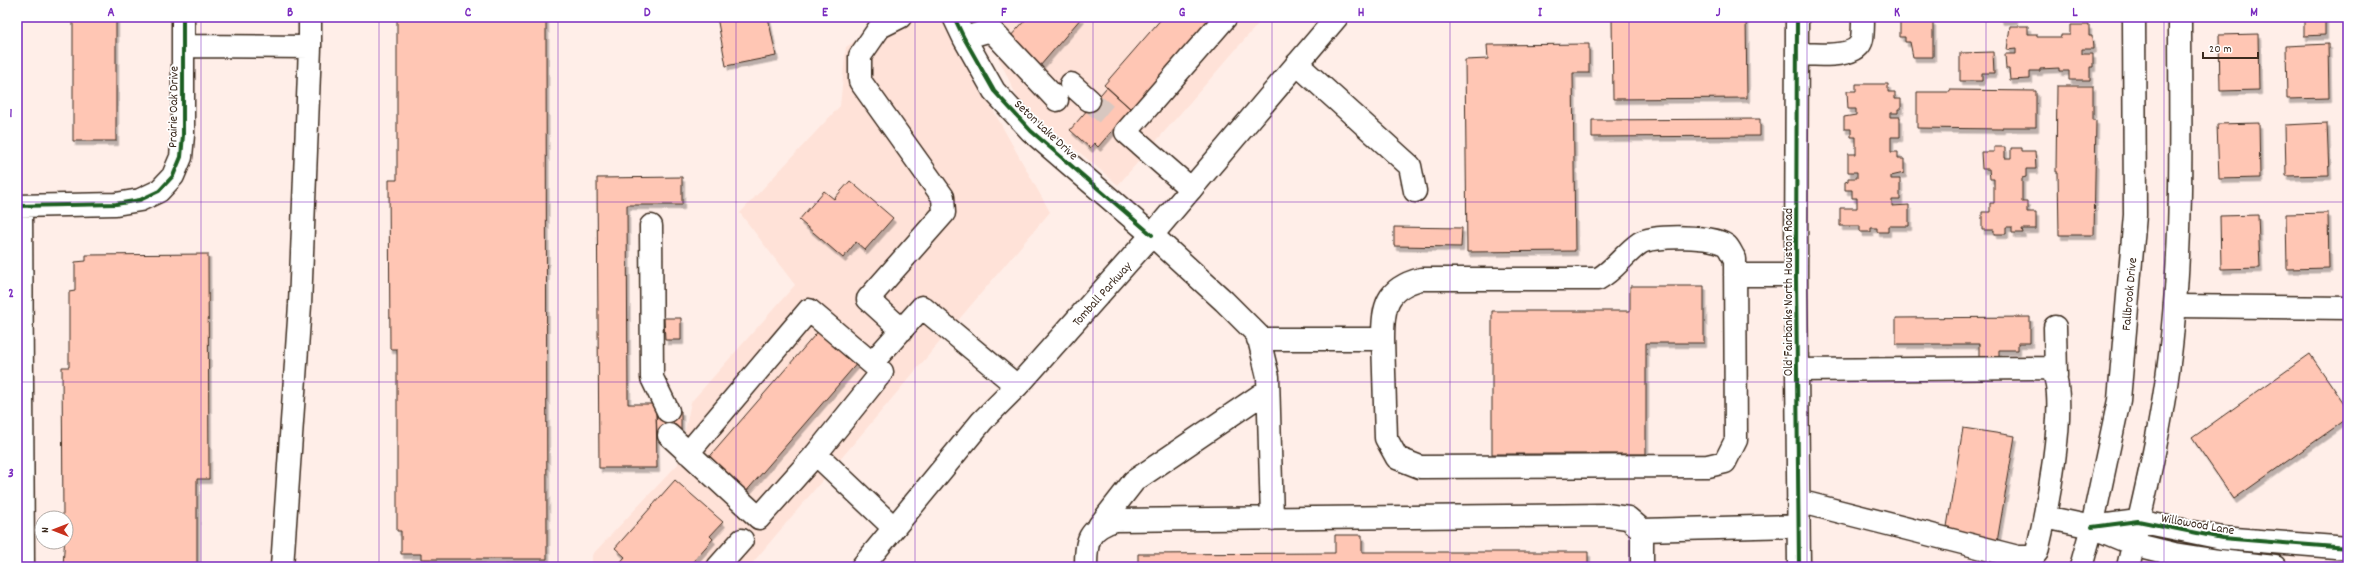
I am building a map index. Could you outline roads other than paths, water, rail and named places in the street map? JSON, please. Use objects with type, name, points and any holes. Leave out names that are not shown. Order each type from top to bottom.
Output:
[{"type":"main road","name":"Prairie Oak Drive","points":[[19,206],[116,204],[140,200],[159,191],[173,176],[181,157],[183,17]]},
{"type":"main road","points":[[282,567],[300,304],[310,17]]},
{"type":"main road","points":[[900,17],[880,27],[860,56],[860,81],[943,197],[944,213],[868,299],[902,330]]},
{"type":"main road","name":"Seton Lake Drive","points":[[954,17],[994,91],[1030,130],[1152,235],[1224,301],[1258,335],[1258,339]]},
{"type":"main road","points":[[1191,189],[1120,127],[1226,17]]},
{"type":"main road","name":"Tomball Parkway","points":[[862,567],[982,421],[1017,386],[1152,235],[1337,17]]},
{"type":"main road","name":"Old Fairbanks North Houston Road","points":[[1797,17],[1796,275],[1799,567]]},
{"type":"main road","points":[[1797,54],[1846,53],[1856,49],[1862,40],[1863,17]]},
{"type":"main road","name":"Fallbrook Drive","points":[[2081,567],[2092,527],[2119,400],[2134,215],[2134,17]]},
{"type":"main road","points":[[2128,567],[2152,466],[2175,306],[2180,204],[2180,17]]},
{"type":"main road","points":[[964,38],[997,23],[1064,92],[1089,100]]},
{"type":"main road","points":[[183,46],[310,47]]},
{"type":"main road","points":[[1297,64],[1410,166],[1416,191]]},
{"type":"main road","points":[[19,206],[23,567]]},
{"type":"main road","points":[[651,226],[652,378],[668,411]]},
{"type":"main road","points":[[1654,238],[1710,239],[1727,245],[1735,259],[1736,440],[1725,462],[1708,466],[1420,467],[1397,458],[1386,438],[1383,339],[1383,311],[1391,296],[1406,283],[1421,279],[1598,279],[1607,274],[1640,242],[1654,238]]},
{"type":"main road","points":[[1735,276],[1796,275]]},
{"type":"main road","points":[[2175,306],[2348,308]]},
{"type":"main road","points":[[872,363],[922,307],[1017,386]]},
{"type":"main road","points":[[669,435],[688,453],[759,518],[816,454],[882,372],[809,310],[688,453]]},
{"type":"main road","points":[[1798,502],[2027,558],[2033,557],[2037,552],[2054,464],[2058,385],[2056,376],[2055,328]]},
{"type":"main road","points":[[1272,519],[1268,377],[1258,339],[1383,339]]},
{"type":"main road","points":[[1797,370],[2045,368],[2052,371],[2056,376]]},
{"type":"main road","points":[[1086,567],[1086,545],[1134,481],[1268,390]]},
{"type":"main road","points":[[816,454],[894,528]]},
{"type":"main road","points":[[1099,526],[1115,520],[1606,515],[1628,518],[1642,530],[1798,526]]},
{"type":"main road","points":[[2045,516],[2092,527],[2133,544],[2219,561],[2265,567],[2262,543]]},
{"type":"main road","name":"Willowood Lane","points":[[2092,527],[2138,521],[2222,538],[2262,543],[2348,548]]},
{"type":"main road","points":[[1642,530],[1642,567]]},
{"type":"main road","points":[[718,567],[742,540]]},
{"type":"tunnel","points":[[1089,100],[1114,121]]}]
